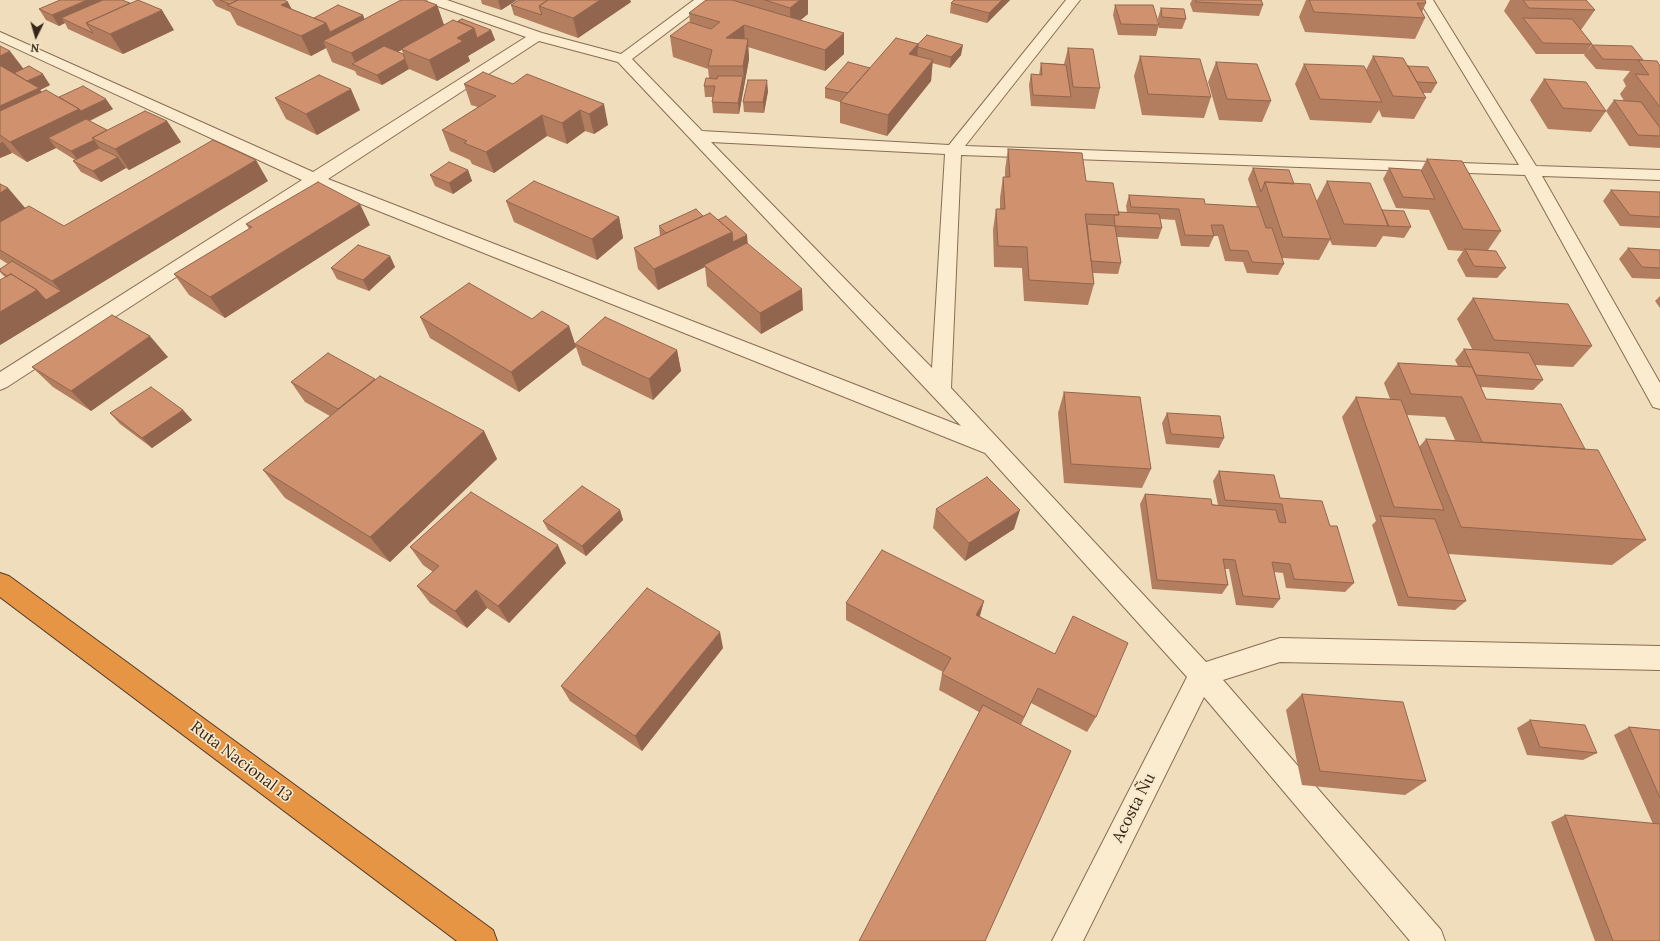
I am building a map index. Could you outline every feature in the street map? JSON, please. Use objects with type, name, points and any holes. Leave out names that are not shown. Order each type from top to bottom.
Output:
[{"type":"highway","name":"Ruta Nacional 13","points":[[0,584],[482,941]]},
{"type":"street","points":[[434,0],[537,36],[623,59],[940,390],[1202,675],[1430,941]]},
{"type":"street","points":[[623,59],[703,0]]},
{"type":"street","points":[[940,390],[953,150],[1073,0]]},
{"type":"street","points":[[1426,0],[1530,170],[1660,401]]},
{"type":"street","points":[[0,36],[314,179],[992,447]]},
{"type":"street","points":[[0,382],[537,36]]},
{"type":"street","points":[[698,136],[953,150],[1660,175]]},
{"type":"street","points":[[1202,675],[1280,650],[1660,658]]},
{"type":"street","name":"Acosta Ñu","points":[[1067,941],[1202,675]]},
{"type":"building","points":[[60,0],[87,0],[52,15],[39,9]]},
{"type":"building","points":[[103,0],[122,0],[130,3],[86,23],[93,33],[61,18]]},
{"type":"building","points":[[138,0],[162,10],[110,34],[86,23]]},
{"type":"building","points":[[220,0],[238,0],[230,4]]},
{"type":"building","points":[[238,0],[284,0],[288,2],[281,5],[326,23],[301,36],[227,5]]},
{"type":"building","points":[[401,0],[423,0],[437,5],[351,53],[323,41]]},
{"type":"building","points":[[519,0],[548,0],[539,6],[542,15],[511,5]]},
{"type":"building","points":[[548,0],[600,0],[573,18],[539,6]]},
{"type":"building","points":[[706,0],[732,0],[844,33],[825,50],[744,25],[726,38],[748,39],[743,66],[708,66],[712,50],[670,36],[689,22],[711,29],[720,22],[689,13]]},
{"type":"building","points":[[765,0],[800,0],[790,8]]},
{"type":"building","points":[[954,0],[1002,0],[989,13],[951,3]]},
{"type":"building","points":[[1196,0],[1261,0],[1263,5],[1196,2]]},
{"type":"building","points":[[1309,0],[1425,0],[1426,3],[1417,3],[1425,18],[1314,12]]},
{"type":"building","points":[[1523,0],[1586,0],[1595,10],[1529,8]]},
{"type":"building","points":[[338,5],[363,15],[330,32],[326,23],[314,18]]},
{"type":"building","points":[[1115,5],[1153,5],[1159,25],[1121,24]]},
{"type":"building","points":[[1161,8],[1184,9],[1186,19],[1162,17]]},
{"type":"building","points":[[1523,18],[1572,19],[1592,44],[1543,43]]},
{"type":"building","points":[[462,19],[491,30],[477,38],[474,28],[458,21]]},
{"type":"building","points":[[453,20],[474,28],[457,38],[463,41],[429,60],[401,49]]},
{"type":"building","points":[[927,35],[963,45],[951,57],[918,47],[918,44]]},
{"type":"building","points":[[896,38],[918,44],[909,54],[933,60],[888,115],[840,102]]},
{"type":"building","points":[[1592,45],[1632,46],[1643,60],[1603,59]]},
{"type":"building","points":[[0,46],[10,51],[0,56]]},
{"type":"building","points":[[384,46],[403,54],[405,59],[377,75],[352,64]]},
{"type":"building","points":[[1068,48],[1093,49],[1100,88],[1073,87]]},
{"type":"building","points":[[1140,56],[1200,59],[1211,97],[1148,94]]},
{"type":"building","points":[[1373,56],[1403,58],[1426,98],[1393,96]]},
{"type":"building","points":[[1638,60],[1657,61],[1660,66],[1660,107],[1635,74],[1649,75]]},
{"type":"building","points":[[848,62],[870,68],[848,93],[825,88]]},
{"type":"building","points":[[1216,62],[1257,64],[1271,101],[1227,99]]},
{"type":"building","points":[[1041,63],[1066,65],[1071,97],[1033,95],[1031,74],[1042,75]]},
{"type":"building","points":[[1304,64],[1364,66],[1382,102],[1320,99]]},
{"type":"building","points":[[1,66],[39,88],[0,106]]},
{"type":"building","points":[[29,66],[43,74],[27,81],[14,73]]},
{"type":"building","points":[[1408,66],[1428,67],[1437,83],[1417,82]]},
{"type":"building","points":[[483,72],[513,84],[527,74],[604,104],[589,114],[580,110],[562,123],[542,115],[486,152],[464,143],[467,141],[442,130],[496,96],[464,84]]},
{"type":"building","points":[[319,75],[351,89],[306,114],[275,98]]},
{"type":"building","points":[[718,76],[743,76],[738,103],[712,102],[715,86],[704,86],[706,78],[717,79]]},
{"type":"building","points":[[1544,79],[1586,82],[1606,111],[1563,108]]},
{"type":"building","points":[[748,80],[767,80],[763,102],[743,102]]},
{"type":"building","points":[[83,86],[106,99],[81,111],[59,97]]},
{"type":"building","points":[[46,90],[79,109],[10,142],[0,135],[0,111]]},
{"type":"building","points":[[1614,100],[1641,102],[1660,128],[1660,136],[1638,135]]},
{"type":"building","points":[[145,111],[167,121],[115,149],[92,138]]},
{"type":"building","points":[[86,119],[107,130],[92,138],[94,140],[71,151],[48,138]]},
{"type":"building","points":[[213,140],[256,160],[52,281],[0,250],[0,222],[29,206],[64,226]]},
{"type":"building","points":[[99,148],[118,157],[93,171],[73,161]]},
{"type":"building","points":[[1008,149],[1082,153],[1086,181],[1113,183],[1119,215],[1085,214],[1094,284],[1029,280],[1027,247],[998,246],[996,209],[1005,209],[1003,177],[1010,177]]},
{"type":"building","points":[[1427,159],[1462,161],[1501,231],[1463,229]]},
{"type":"building","points":[[449,162],[468,170],[449,183],[430,175]]},
{"type":"building","points":[[1253,168],[1289,170],[1294,184],[1265,182],[1261,192]]},
{"type":"building","points":[[1389,168],[1421,170],[1435,199],[1403,197]]},
{"type":"building","points":[[534,181],[619,217],[592,239],[506,201]]},
{"type":"building","points":[[1327,181],[1370,183],[1389,226],[1344,224]]},
{"type":"building","points":[[318,182],[360,204],[210,297],[174,274],[252,227],[246,224]]},
{"type":"building","points":[[1265,182],[1310,184],[1331,239],[1283,237]]},
{"type":"building","points":[[0,184],[8,188],[0,193]]},
{"type":"building","points":[[1611,190],[1660,192],[1660,217],[1630,215]]},
{"type":"building","points":[[1129,195],[1204,199],[1205,204],[1259,207],[1266,228],[1272,228],[1284,264],[1252,262],[1248,251],[1230,250],[1223,225],[1211,225],[1214,236],[1185,235],[1179,209],[1131,207]]},
{"type":"building","points":[[696,209],[703,216],[666,233],[659,226]]},
{"type":"building","points":[[1382,210],[1404,211],[1411,227],[1388,226]]},
{"type":"building","points":[[1118,212],[1159,214],[1162,228],[1115,226],[1114,215],[1119,215]]},
{"type":"building","points":[[710,213],[732,232],[654,269],[634,248]]},
{"type":"building","points":[[726,216],[747,235],[733,242],[732,232],[718,220]]},
{"type":"building","points":[[1087,224],[1115,226],[1121,263],[1091,261]]},
{"type":"building","points":[[747,243],[802,289],[760,313],[704,265]]},
{"type":"building","points":[[358,245],[390,256],[363,280],[331,268]]},
{"type":"building","points":[[1628,248],[1660,250],[1660,268],[1642,267]]},
{"type":"building","points":[[1465,249],[1496,251],[1506,268],[1474,266]]},
{"type":"building","points":[[12,261],[61,291],[46,300],[37,290],[11,274],[7,276],[0,271],[0,269]]},
{"type":"building","points":[[11,274],[37,290],[0,312],[0,280]]},
{"type":"building","points":[[469,283],[532,319],[542,311],[569,326],[511,372],[420,317]]},
{"type":"building","points":[[1473,298],[1568,304],[1592,346],[1494,340]]},
{"type":"building","points":[[112,315],[150,336],[71,391],[32,367]]},
{"type":"building","points":[[605,317],[677,350],[649,379],[575,344]]},
{"type":"building","points":[[1464,349],[1529,353],[1543,380],[1476,375]]},
{"type":"building","points":[[328,353],[375,379],[338,409],[291,382]]},
{"type":"building","points":[[1398,363],[1472,367],[1486,399],[1561,404],[1585,449],[1482,442],[1462,397],[1411,394]]},
{"type":"building","points":[[380,376],[484,431],[370,537],[263,470]]},
{"type":"building","points":[[151,387],[183,410],[142,438],[110,413]]},
{"type":"building","points":[[1064,392],[1140,397],[1151,469],[1071,464]]},
{"type":"building","points":[[1356,397],[1401,400],[1444,510],[1394,507]]},
{"type":"building","points":[[1167,413],[1220,416],[1224,438],[1171,434]]},
{"type":"building","points":[[1426,439],[1598,450],[1646,540],[1461,527]]},
{"type":"building","points":[[1219,471],[1274,475],[1280,498],[1322,501],[1330,526],[1337,526],[1354,583],[1294,579],[1290,564],[1272,562],[1280,599],[1243,596],[1235,560],[1223,559],[1228,585],[1157,580],[1145,494],[1211,499],[1212,505],[1276,510],[1279,522],[1286,523],[1282,504],[1225,500]]},
{"type":"building","points":[[987,477],[1020,510],[969,543],[936,509]]},
{"type":"building","points":[[582,486],[620,510],[582,546],[543,521]]},
{"type":"building","points":[[471,492],[558,545],[498,606],[476,590],[455,611],[417,586],[439,566],[410,547]]},
{"type":"building","points":[[1380,516],[1435,519],[1466,601],[1408,597]]},
{"type":"building","points":[[882,550],[984,601],[976,615],[1055,654],[1073,616],[1128,643],[1096,717],[1038,688],[1024,717],[942,674],[951,658],[846,603]]},
{"type":"building","points":[[647,588],[720,632],[635,736],[561,686]]},
{"type":"building","points":[[1302,694],[1403,702],[1426,781],[1320,771]]},
{"type":"building","points":[[983,705],[1071,751],[985,941],[859,941]]},
{"type":"building","points":[[1530,720],[1585,725],[1597,753],[1540,747]]},
{"type":"building","points":[[1629,727],[1660,730],[1660,798]]},
{"type":"building","points":[[1565,815],[1660,824],[1660,941],[1613,941]]}]
